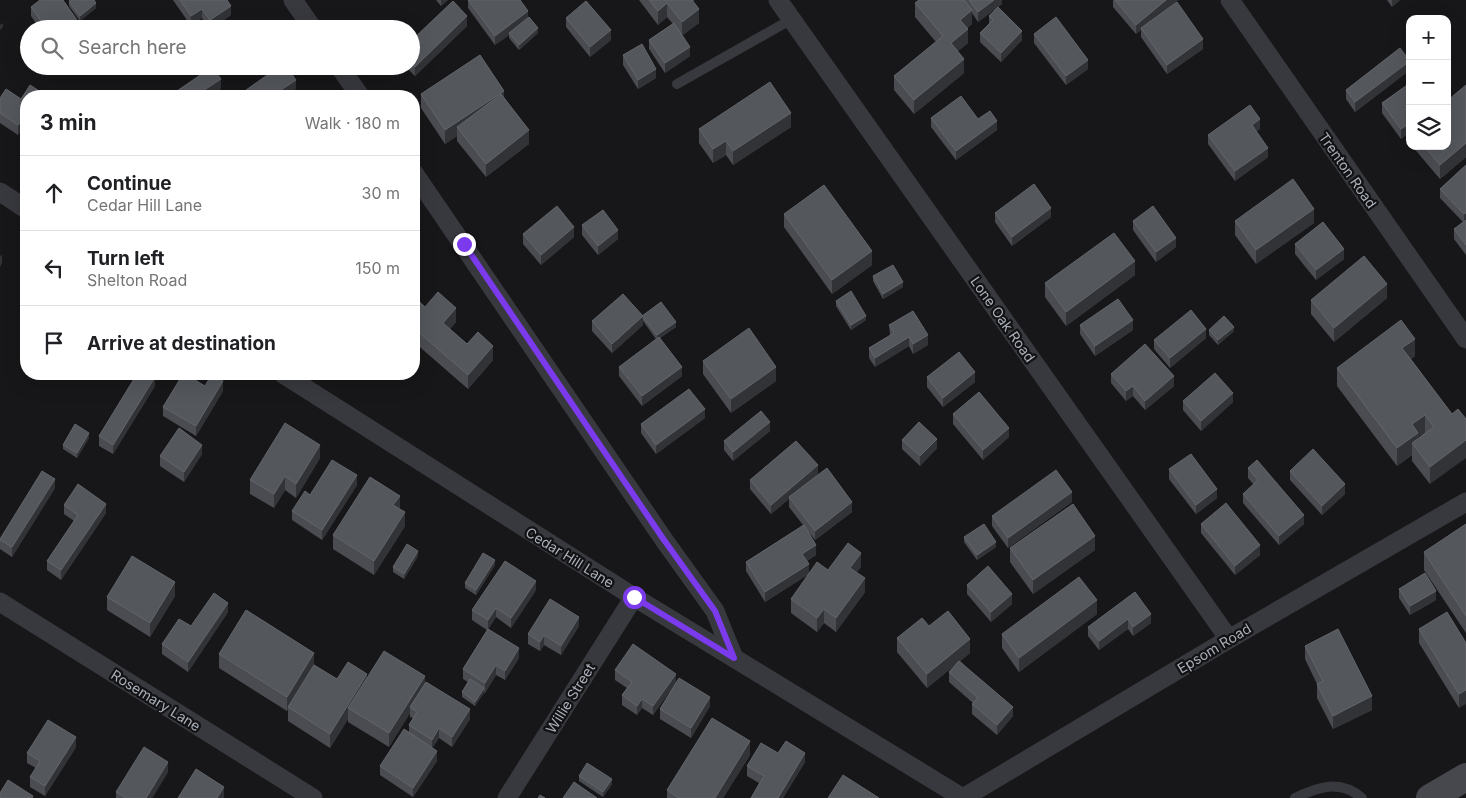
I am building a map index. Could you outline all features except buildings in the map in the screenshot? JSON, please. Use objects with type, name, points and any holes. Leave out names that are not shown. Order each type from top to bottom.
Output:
[{"type":"main road","points":[[1430,798],[1466,777]]},
{"type":"street","points":[[293,0],[307,20]]},
{"type":"street","name":"Lone Oak Road","points":[[778,0],[1229,639]]},
{"type":"street","name":"Trenton Road","points":[[1230,0],[1466,339]]},
{"type":"street","points":[[345,75],[356,90]]},
{"type":"street","points":[[420,182],[715,611],[734,658]]},
{"type":"street","points":[[0,192],[20,205]]},
{"type":"street","name":"Cedar Hill Lane","points":[[291,380],[634,597],[963,798]]},
{"type":"street","name":"Epsom Road","points":[[963,798],[1229,639],[1466,502]]},
{"type":"street","name":"Willie Street","points":[[507,798],[634,597]]},
{"type":"street","name":"Rosemary Lane","points":[[0,602],[313,798]]},
{"type":"lane","points":[[678,84],[792,19]]},
{"type":"lane","points":[[1294,798],[1335,785],[1353,792],[1362,798]]},
{"type":"route","points":[[464,244],[664,540],[715,611],[734,658],[634,597]]}]
